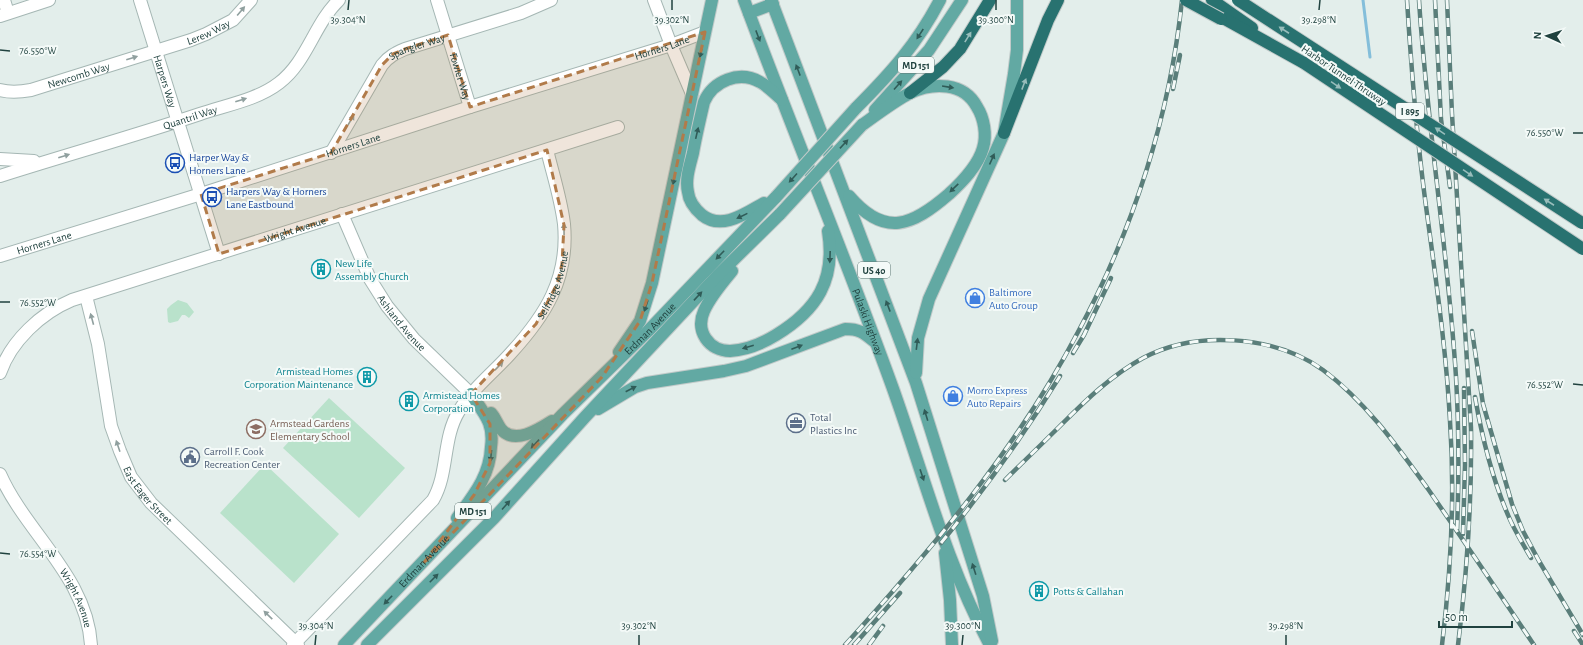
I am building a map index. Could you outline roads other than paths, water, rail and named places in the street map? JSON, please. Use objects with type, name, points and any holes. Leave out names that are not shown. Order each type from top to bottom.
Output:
[{"type":"highway","points":[[910,93],[943,67],[960,49],[990,0]]},
{"type":"highway","points":[[1004,133],[1048,20],[1058,0]]},
{"type":"highway","points":[[1186,0],[1304,63]]},
{"type":"highway","points":[[1194,0],[1221,18]]},
{"type":"highway","name":"Harbor Tunnel Thruway","points":[[1212,0],[1583,249]]},
{"type":"highway","name":"Harbor Tunnel Thruway","points":[[1238,0],[1582,224]]},
{"type":"main road","points":[[602,377],[640,321],[647,302],[712,0]]},
{"type":"main road","name":"Pulaski Highway","points":[[744,0],[876,342],[967,598],[991,645]]},
{"type":"main road","name":"Erdman Avenue","points":[[344,645],[563,414],[602,377],[776,197],[856,108],[891,72],[910,48],[940,0]]},
{"type":"main road","name":"Erdman Avenue","points":[[367,645],[494,518],[585,417],[717,276],[780,214],[929,50],[962,0]]},
{"type":"main road","points":[[916,382],[918,338],[929,300],[1004,133],[1015,68],[1017,0]]},
{"type":"main road","points":[[749,13],[772,2]]},
{"type":"main road","name":"Pulaski Highway","points":[[772,2],[916,382],[982,596],[991,645]]},
{"type":"main road","points":[[776,197],[734,219],[724,222],[705,217],[692,203],[688,193],[687,184],[704,102],[713,87],[731,78],[751,78],[760,82],[783,101]]},
{"type":"main road","points":[[843,188],[860,209],[873,218],[882,221],[903,223],[923,215],[939,203],[957,186],[973,167],[984,147],[985,136],[981,113],[975,103],[958,89],[949,86],[935,86],[910,93],[862,125]]},
{"type":"main road","points":[[780,214],[722,282],[703,312],[701,324],[703,336],[707,342],[714,347],[730,350],[757,344],[788,328],[812,306],[820,293],[830,263],[830,245],[823,204]]},
{"type":"main road","points":[[585,417],[634,387],[660,380],[724,371],[746,366],[841,330],[855,329],[876,342]]},
{"type":"main road","points":[[471,394],[493,414],[502,430],[512,436],[519,436],[543,427],[563,414]]},
{"type":"main road","points":[[422,564],[474,495],[490,463],[492,443],[490,424],[471,394]]},
{"type":"main road","points":[[943,534],[950,600],[952,645]]},
{"type":"street","points":[[4,0],[4,15],[49,0]]},
{"type":"street","name":"Harpers Way","points":[[140,0],[220,254]]},
{"type":"street","name":"Lerew Way","points":[[156,50],[206,34],[222,27],[236,18],[251,0]]},
{"type":"street","name":"Quantril Way","points":[[0,176],[253,97],[278,84],[293,69],[333,5],[339,0]]},
{"type":"street","name":"Fowler Way","points":[[437,0],[470,107]]},
{"type":"street","name":"Spangler Way","points":[[331,153],[387,59],[406,49],[521,12],[551,0]]},
{"type":"street","points":[[654,0],[692,94]]},
{"type":"street","name":"Horners Lane","points":[[0,256],[671,45],[705,32]]},
{"type":"street","name":"Newcomb Way","points":[[0,90],[9,92],[31,90],[156,50]]},
{"type":"street","name":"Wright Avenue","points":[[0,373],[13,347],[37,321],[62,304],[618,127]]},
{"type":"street","name":"Selfridge Avenue","points":[[471,394],[503,362],[536,324],[550,301],[557,284],[562,264],[564,225],[560,200],[547,150]]},
{"type":"street","points":[[0,159],[46,161]]},
{"type":"street","name":"Ashland Avenue","points":[[342,214],[370,279],[386,306],[414,339],[471,394]]},
{"type":"street","name":"East Eager Street","points":[[86,296],[100,351],[112,426],[120,451],[131,477],[151,503],[296,644]]},
{"type":"street","points":[[296,644],[433,500],[439,490],[444,473],[446,446],[452,424],[459,410],[471,394]]},
{"type":"street","name":"Wright Avenue","points":[[0,474],[13,498],[64,571],[81,601],[88,621],[91,645]]},
{"type":"waterway","points":[[1363,0],[1370,57]]},
{"type":"railway","points":[[845,645],[910,572],[972,496],[1029,416],[1078,332],[1116,253],[1132,213],[1146,171],[1168,86],[1182,0]]},
{"type":"railway","points":[[1407,0],[1419,144],[1443,335],[1450,421],[1452,505],[1450,561],[1442,645]]},
{"type":"railway","points":[[1419,0],[1427,94],[1448,283],[1456,377],[1458,415],[1457,531]]},
{"type":"railway","points":[[1435,0],[1441,119],[1450,187]]},
{"type":"railway","points":[[1447,0],[1452,114],[1471,428],[1471,483],[1468,537],[1458,645]]},
{"type":"railway","points":[[1173,89],[1180,55]]},
{"type":"railway","points":[[1073,353],[1084,335],[1111,278]]},
{"type":"railway","points":[[1472,331],[1483,404],[1512,504],[1523,531],[1539,561],[1583,635]]},
{"type":"railway","points":[[1005,480],[1090,397],[1110,380],[1143,358],[1164,349],[1186,343],[1210,340],[1234,340],[1259,343],[1282,349],[1304,358],[1323,370],[1353,396],[1380,425],[1428,489],[1534,645]]},
{"type":"railway","points":[[941,543],[1003,462],[1060,376]]},
{"type":"railway","points":[[1463,534],[1465,465],[1464,388]]},
{"type":"railway","points":[[1475,397],[1484,442],[1497,487],[1510,521],[1531,558]]},
{"type":"railway","points":[[854,645],[900,593]]},
{"type":"railway","points":[[869,645],[883,626]]},
{"type":"railway","points":[[1574,631],[1583,645]]},
{"type":"place","name":"Harper Way & Horners Lane","points":[[175,163]]},
{"type":"place","name":"Harpers Way & Horners Lane Eastbound","points":[[212,197]]},
{"type":"place","name":"New Life Assembly Church","points":[[321,269]]},
{"type":"place","name":"Baltimore Auto Group","points":[[975,298]]},
{"type":"place","name":"Armistead Homes Corporation Maintenance","points":[[367,377]]},
{"type":"place","name":"Morro Express Auto Repairs","points":[[953,396]]},
{"type":"place","name":"Armistead Homes Corporation","points":[[409,401]]},
{"type":"place","name":"Total Plastics Inc","points":[[796,423]]},
{"type":"place","name":"Armstead Gardens Elementary School","points":[[256,429]]},
{"type":"place","name":"Carroll F. Cook Recreation Center","points":[[190,457]]},
{"type":"place","name":"Potts & Callahan","points":[[1039,591]]}]
